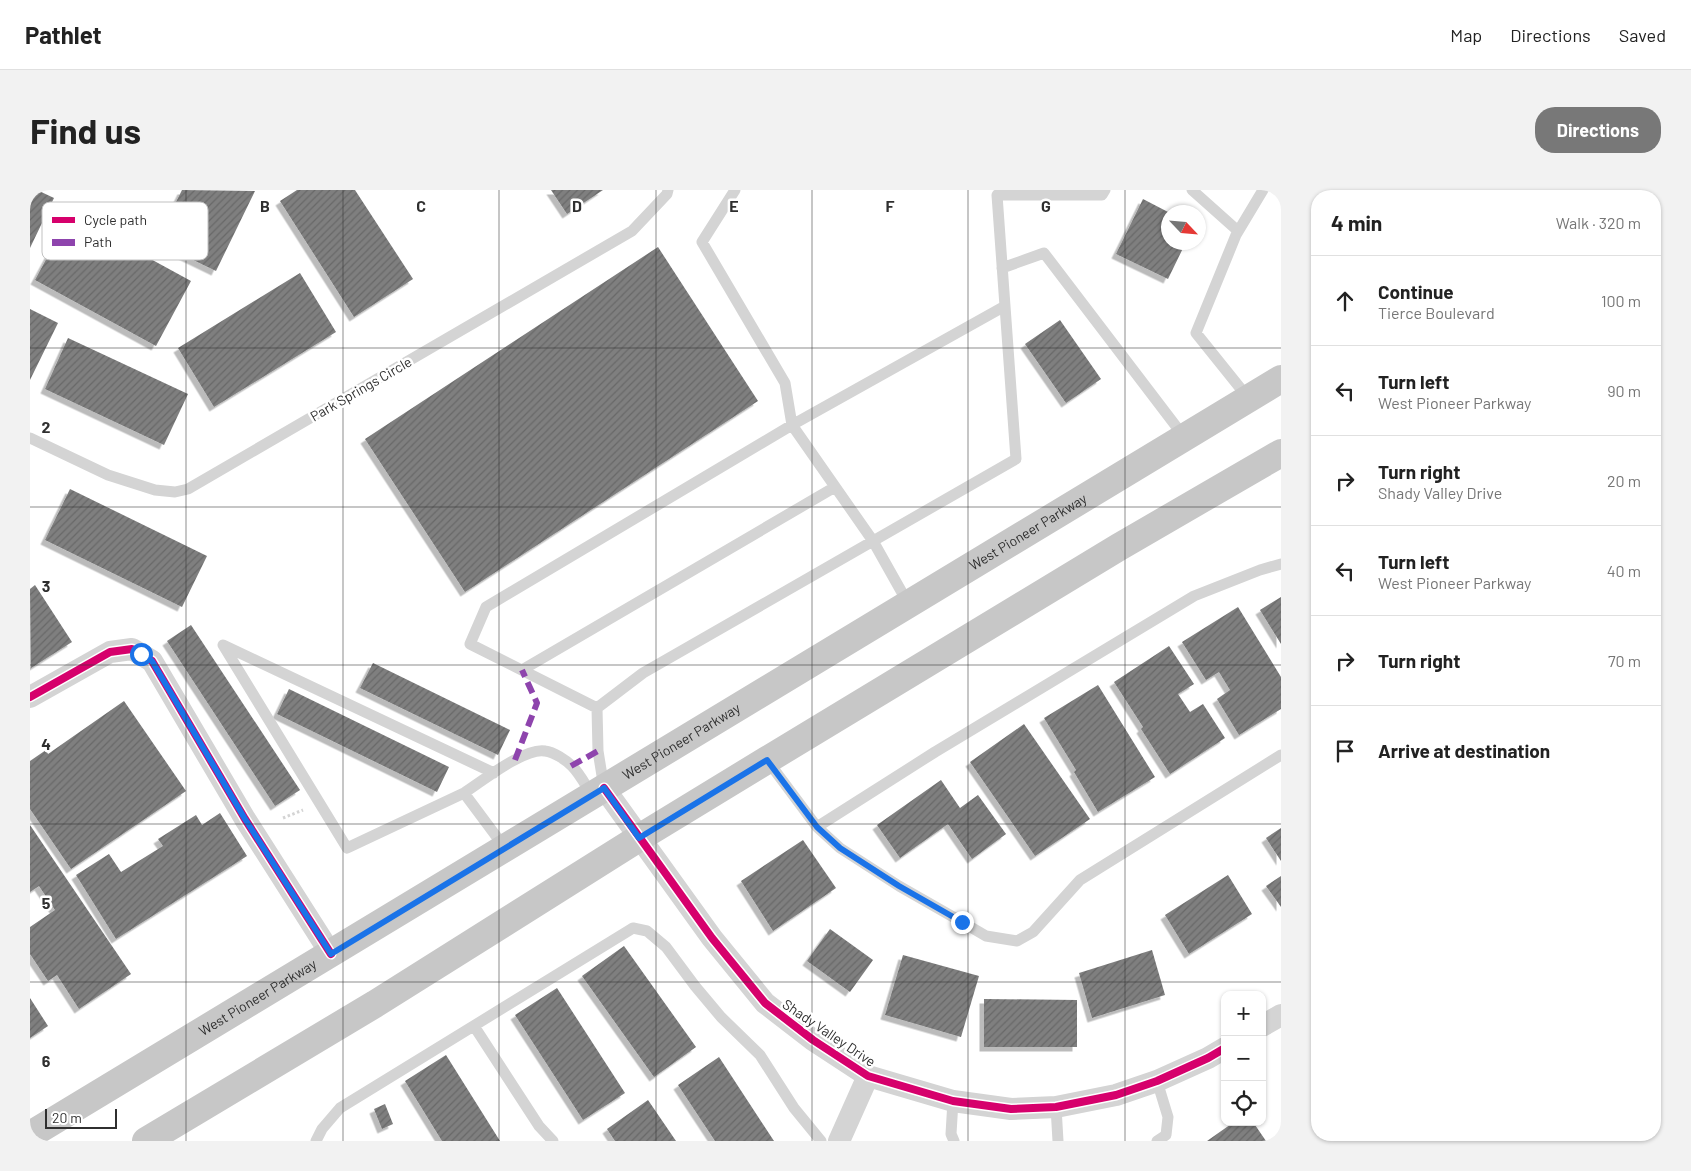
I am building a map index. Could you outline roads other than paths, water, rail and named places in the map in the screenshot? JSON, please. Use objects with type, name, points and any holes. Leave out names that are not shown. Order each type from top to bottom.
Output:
[{"type":"main road","name":"West Pioneer Parkway","points":[[30,1135],[1281,379]]},
{"type":"main road","points":[[146,1141],[374,1004],[639,838],[1119,547],[1279,460]]},
{"type":"street","points":[[30,697],[110,652],[132,650],[152,661],[245,819],[331,954]]},
{"type":"street","name":"Shady Valley Drive","points":[[598,792],[639,838],[712,938],[765,1003],[813,1040],[868,1076],[953,1101],[1011,1109],[1056,1106],[1116,1095],[1157,1081],[1221,1050]]},
{"type":"street","points":[[1266,1024],[1281,1015]]},
{"type":"street","points":[[839,1141],[868,1076]]},
{"type":"lane","name":"Park Springs Circle","points":[[30,438],[108,475],[155,490],[175,492],[188,489],[632,231],[667,194],[668,190]]},
{"type":"lane","points":[[735,190],[702,242],[785,383],[792,425],[873,541],[909,605]]},
{"type":"lane","points":[[597,708],[643,673],[1016,459],[997,192],[1102,195],[1105,190]]},
{"type":"lane","points":[[1192,190],[1238,231]]},
{"type":"lane","points":[[1249,399],[1196,333],[1238,231],[1263,190]]},
{"type":"lane","points":[[1002,268],[1044,253],[1185,438]]},
{"type":"lane","points":[[597,708],[470,644],[486,607],[792,425],[1005,306]]},
{"type":"lane","points":[[522,670],[835,487]]},
{"type":"lane","points":[[817,827],[935,752],[1194,596],[1260,570],[1281,564]]},
{"type":"lane","points":[[494,773],[223,645],[347,848],[464,793],[526,753],[544,750],[555,755],[572,766],[598,792]]},
{"type":"lane","points":[[597,708],[598,792]]},
{"type":"lane","points":[[767,760],[817,827],[840,848],[899,886],[986,936],[1018,941],[1033,932],[1080,880],[1281,755]]},
{"type":"lane","points":[[464,793],[505,848]]},
{"type":"lane","points":[[316,1141],[322,1129],[340,1108],[633,928],[647,931],[666,947],[695,986],[760,1055],[794,1108],[821,1141]]},
{"type":"lane","points":[[474,1026],[539,1126],[553,1141]]},
{"type":"lane","points":[[1157,1081],[1168,1117],[1166,1135],[1157,1141]]},
{"type":"lane","points":[[953,1101],[951,1134],[954,1141]]},
{"type":"lane","points":[[1056,1106],[1058,1141]]}]
